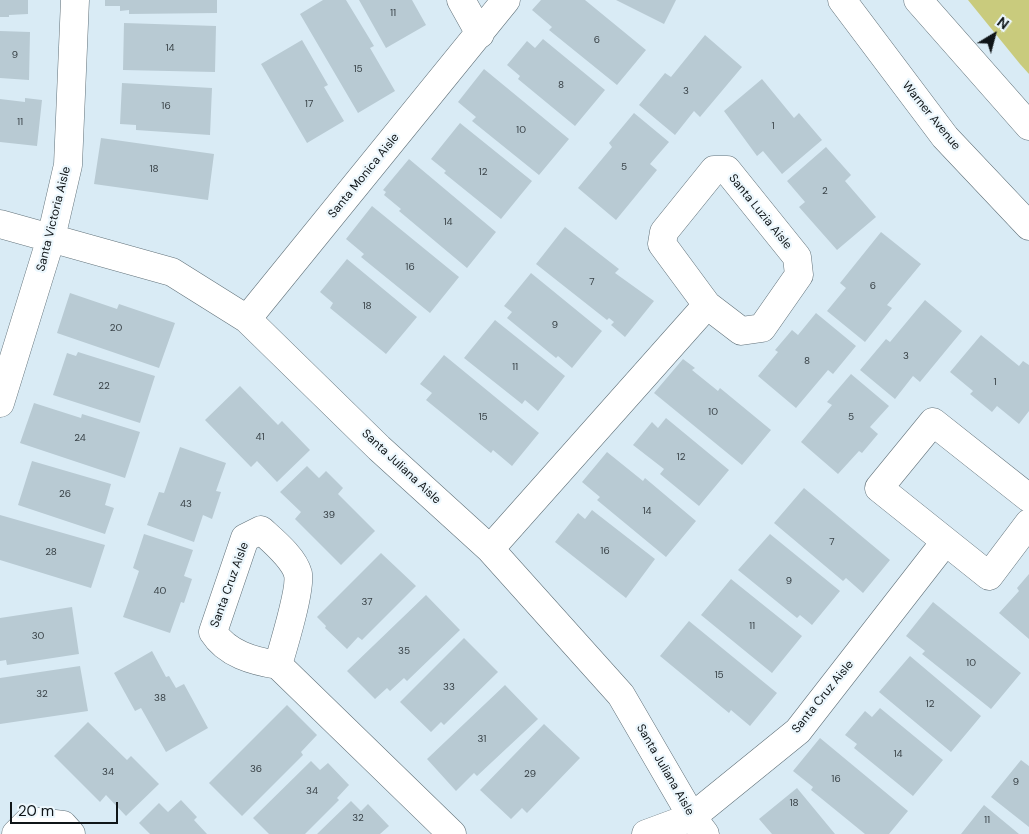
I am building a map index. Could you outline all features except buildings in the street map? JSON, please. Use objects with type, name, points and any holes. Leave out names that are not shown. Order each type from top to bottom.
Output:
[{"type":"street","name":"Santa Victoria Aisle","points":[[0,403],[51,238],[68,166],[74,0]]},
{"type":"street","points":[[461,0],[480,34]]},
{"type":"street","name":"Santa Monica Aisle","points":[[247,319],[506,0]]},
{"type":"street","name":"Warner Avenue","points":[[842,0],[945,137],[1029,226]]},
{"type":"street","points":[[918,0],[1029,126]]},
{"type":"street","name":"Santa Luzia Aisle","points":[[714,170],[727,170],[797,257],[799,275],[762,328],[741,331],[708,305],[662,244],[664,232],[714,170]]},
{"type":"street","name":"Santa Juliana Aisle","points":[[0,224],[172,272],[247,319],[379,448],[490,548],[621,695],[699,825]]},
{"type":"street","points":[[490,548],[708,305]]},
{"type":"street","points":[[1029,498],[934,422],[879,488],[944,542],[989,576],[1029,523]]},
{"type":"street","name":"Santa Cruz Aisle","points":[[646,834],[699,825],[798,732],[944,542]]},
{"type":"street","points":[[278,665],[452,834]]},
{"type":"street","points":[[16,834],[29,821],[63,825],[71,834]]},
{"type":"green space","points":[[968,0],[1029,0],[1029,74],[1020,64]]}]
